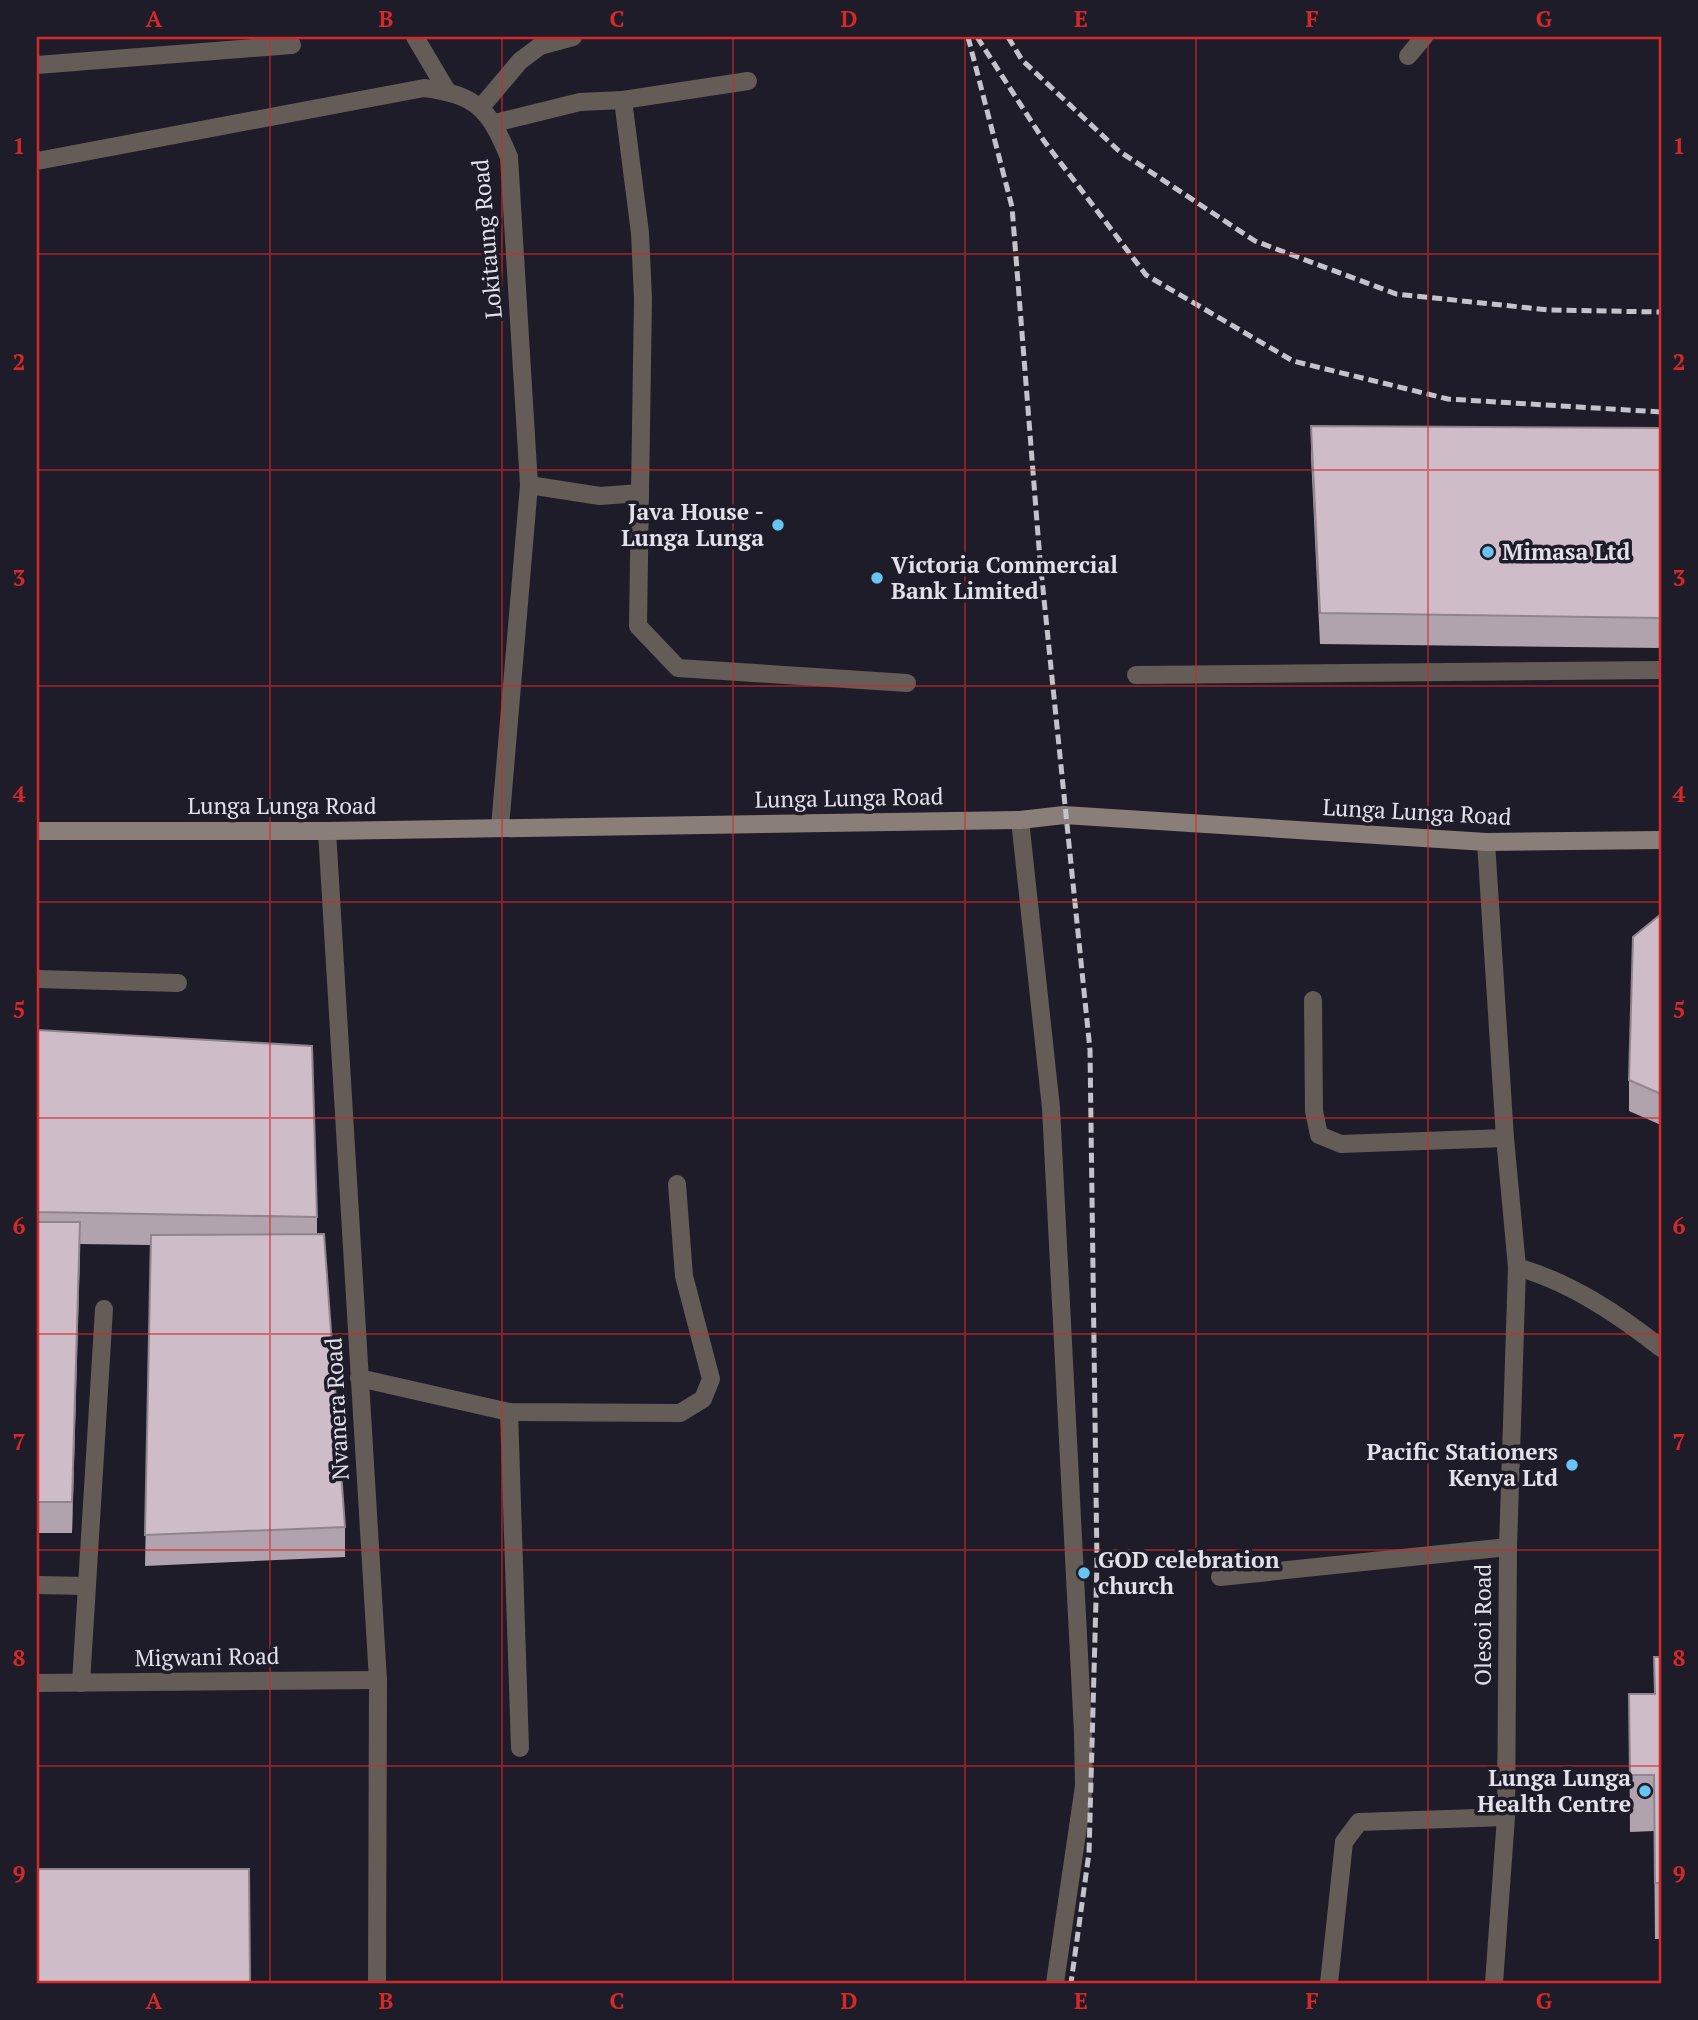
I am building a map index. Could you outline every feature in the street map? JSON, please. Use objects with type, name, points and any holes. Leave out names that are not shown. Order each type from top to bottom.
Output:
[{"type":"main road","name":"Lunga Lunga Road","points":[[37,831],[327,831],[1020,820],[1064,815],[1486,842],[1661,840]]},
{"type":"street","points":[[415,37],[447,91]]},
{"type":"street","points":[[482,106],[520,61],[540,46],[573,37]]},
{"type":"street","points":[[1408,56],[1424,37]]},
{"type":"street","points":[[37,65],[292,45]]},
{"type":"street","points":[[495,123],[580,102],[623,100],[748,81]]},
{"type":"street","name":"Lokitaung Road","points":[[37,162],[424,88],[447,91],[482,106],[495,123],[509,157],[529,485],[500,827]]},
{"type":"street","points":[[623,100],[640,233],[643,298],[638,626],[678,668],[907,683]]},
{"type":"street","points":[[529,485],[600,496],[640,493]]},
{"type":"street","points":[[1136,675],[1661,670]]},
{"type":"street","points":[[1020,820],[1051,1108],[1083,1733],[1084,1786],[1055,1983]]},
{"type":"street","name":"Nvanera Road","points":[[327,831],[378,1680],[377,1983]]},
{"type":"street","name":"Olesoi Road","points":[[1486,842],[1505,1138],[1517,1267],[1508,1547],[1506,1817],[1494,1983]]},
{"type":"street","points":[[37,979],[178,983]]},
{"type":"street","points":[[1313,1000],[1314,1111],[1319,1135],[1341,1144],[1505,1138]]},
{"type":"street","points":[[359,1378],[509,1412],[680,1413],[703,1399],[711,1379],[684,1276],[677,1184]]},
{"type":"street","points":[[1517,1267],[1548,1276],[1583,1295],[1661,1348]]},
{"type":"street","points":[[80,1683],[104,1309]]},
{"type":"street","points":[[509,1412],[520,1748]]},
{"type":"street","points":[[1220,1577],[1508,1547]]},
{"type":"street","points":[[37,1585],[86,1586]]},
{"type":"street","name":"Migwani Road","points":[[37,1683],[378,1680]]},
{"type":"street","points":[[1329,1983],[1344,1842],[1359,1822],[1506,1817]]},
{"type":"building","name":"Mimasa Ltd","points":[[1311,426],[1661,428],[1661,618],[1320,613]]},
{"type":"building","points":[[1661,914],[1661,1094],[1629,1080],[1633,937]]},
{"type":"building","points":[[37,1030],[312,1046],[317,1217],[37,1212]]},
{"type":"building","points":[[37,1222],[80,1222],[72,1502],[37,1502]]},
{"type":"building","points":[[324,1234],[345,1527],[145,1535],[151,1235]]},
{"type":"building","points":[[1654,1657],[1661,1657],[1661,1883],[1655,1883],[1654,1775],[1630,1775],[1629,1694],[1655,1694]]},
{"type":"building","points":[[37,1869],[249,1869],[250,1983],[37,1983]]},
{"type":"railway","points":[[968,37],[1012,207],[1040,560],[1090,1050],[1097,1564],[1089,1853],[1071,1983]]},
{"type":"railway","points":[[977,37],[1044,141],[1146,275],[1293,361],[1448,399],[1661,412]]},
{"type":"railway","points":[[1008,37],[1022,60],[1119,151],[1255,241],[1396,294],[1549,310],[1661,312]]},
{"type":"place","name":"Java House - Lunga Lunga","points":[[778,525]]},
{"type":"place","name":"Mimasa Ltd","points":[[1488,552]]},
{"type":"place","name":"Victoria Commercial Bank Limited","points":[[877,578]]},
{"type":"place","name":"Pacific Stationers Kenya Ltd","points":[[1572,1465]]},
{"type":"place","name":"GOD celebration church","points":[[1084,1573]]},
{"type":"place","name":"Lunga Lunga Health Centre","points":[[1645,1791]]}]
